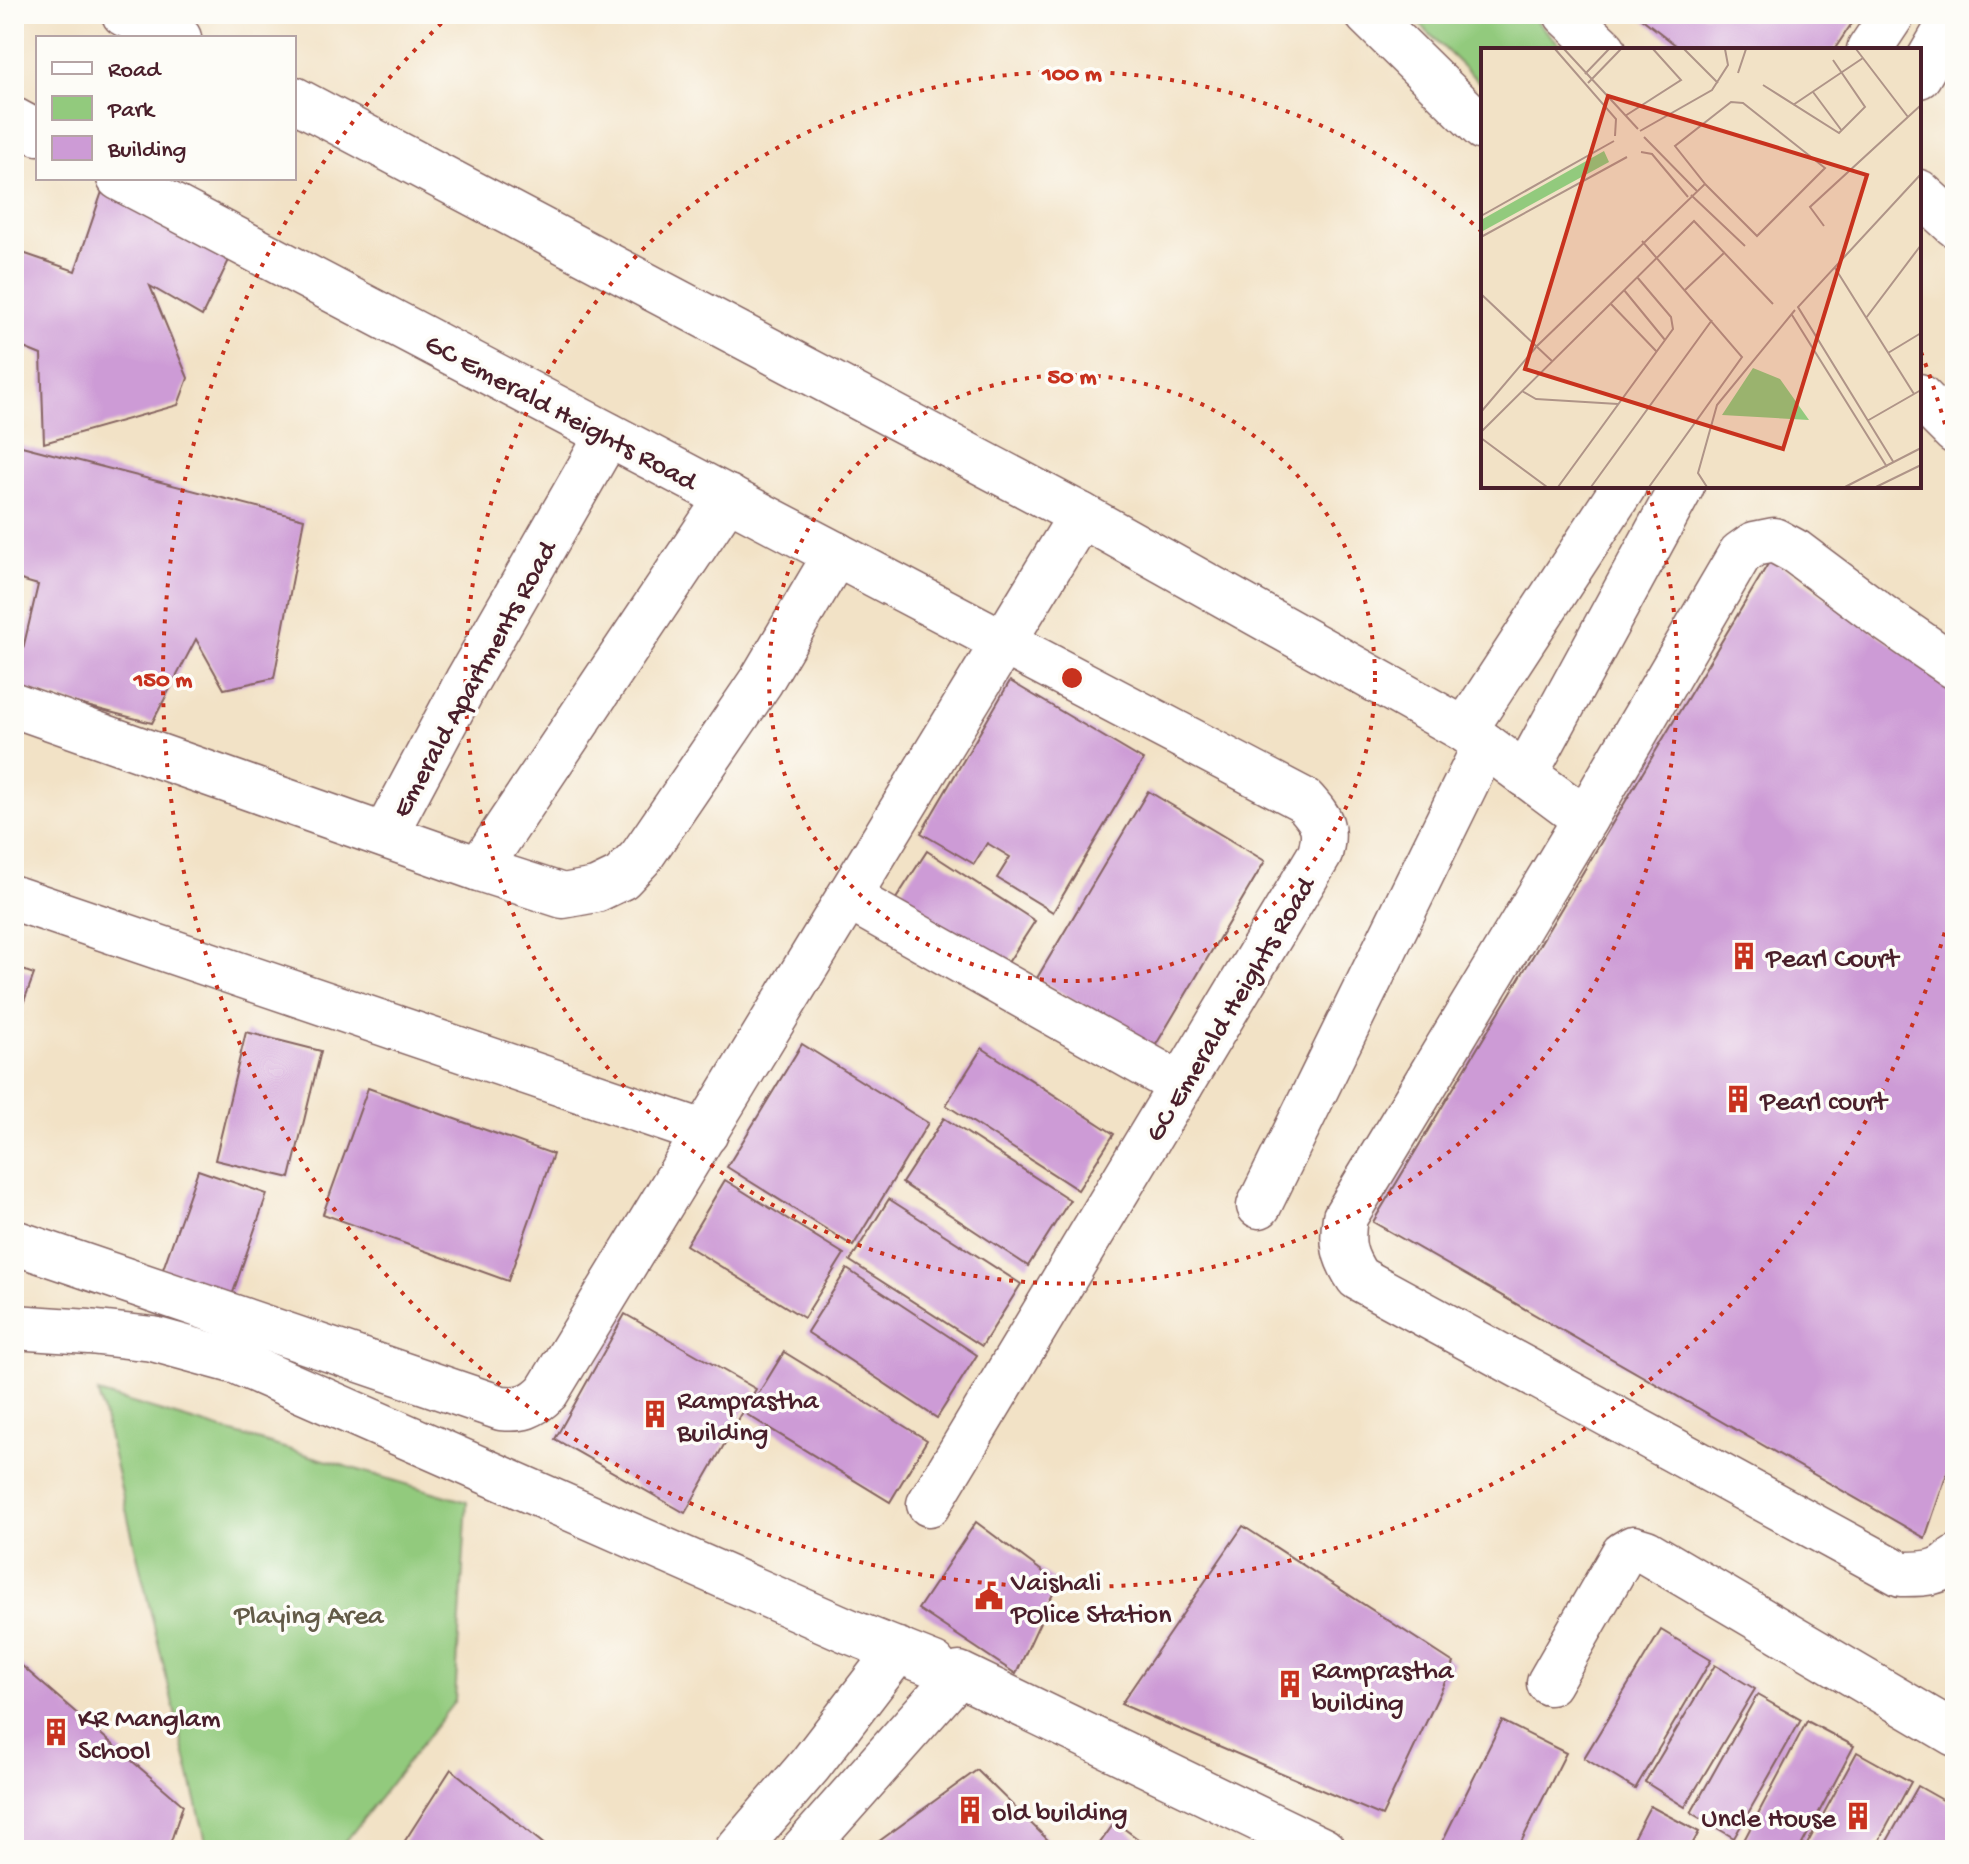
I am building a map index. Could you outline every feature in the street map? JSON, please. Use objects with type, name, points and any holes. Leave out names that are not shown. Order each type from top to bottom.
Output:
[{"type":"street","points":[[124,14],[174,36]]},
{"type":"street","points":[[180,36],[191,14]]},
{"type":"street","points":[[1367,14],[1481,126]]},
{"type":"street","points":[[1566,14],[1602,48]]},
{"type":"street","points":[[1870,48],[1893,14]]},
{"type":"street","points":[[1921,73],[1955,14]]},
{"type":"street","points":[[296,100],[1081,515],[1475,738],[1585,819]]},
{"type":"street","points":[[14,120],[36,132]]},
{"type":"street","name":"GC Emerald Heights Road","points":[[123,180],[1304,800],[1320,818],[1325,835],[1320,854],[929,1504]]},
{"type":"street","points":[[1921,194],[1955,225]]},
{"type":"street","points":[[1921,398],[1955,432]]},
{"type":"street","name":"Emerald Apartments Road","points":[[608,435],[467,681],[385,835],[563,896],[596,890],[621,878],[641,857],[761,681],[836,554]]},
{"type":"street","points":[[1259,1206],[1475,738],[1623,488]]},
{"type":"street","points":[[1525,775],[1681,488]]},
{"type":"street","points":[[479,869],[728,497]]},
{"type":"street","points":[[14,1242],[501,1408],[518,1410],[534,1404],[547,1392],[1081,515]]},
{"type":"street","points":[[1955,667],[1796,552],[1774,540],[1754,544],[1740,554],[1585,819],[1345,1217],[1342,1236],[1346,1260],[1358,1278],[1901,1574],[1929,1574],[1951,1564],[1955,1558]]},
{"type":"street","points":[[14,705],[385,835]]},
{"type":"street","points":[[14,898],[706,1133]]},
{"type":"street","points":[[849,898],[1181,1085]]},
{"type":"street","points":[[14,1327],[153,1339],[237,1362],[822,1619],[916,1657],[810,1765],[737,1850]]},
{"type":"street","points":[[1549,1683],[1623,1554],[1633,1548],[1646,1552],[1955,1734]]},
{"type":"street","points":[[803,1850],[959,1674],[1301,1846]]},
{"type":"green space","points":[[1409,14],[1529,14],[1564,48],[1481,48],[1481,84]]},
{"type":"green space","name":"Playing Area","points":[[98,1393],[467,1502],[455,1701],[339,1850],[208,1850]]},
{"type":"building","points":[[1636,14],[1858,14],[1835,48],[1679,48]]},
{"type":"building","points":[[105,183],[232,254],[202,316],[150,286],[188,378],[178,405],[44,443],[41,355],[14,344],[14,250],[75,271]]},
{"type":"building","points":[[14,444],[304,519],[274,678],[224,689],[196,639],[152,723],[14,687],[38,585],[14,578]]},
{"type":"building","name":"Pearl Court","points":[[1771,559],[1955,689],[1955,1450],[1925,1538],[1373,1222]]},
{"type":"building","points":[[1010,681],[1143,760],[1053,912],[997,878],[1010,857],[987,843],[974,864],[921,833]]},
{"type":"building","points":[[1148,791],[1265,861],[1154,1048],[1037,978]]},
{"type":"building","points":[[927,851],[1035,921],[998,978],[890,908]]},
{"type":"building","points":[[14,967],[34,974],[14,1028]]},
{"type":"building","points":[[246,1032],[321,1051],[290,1178],[215,1160]]},
{"type":"building","points":[[802,1044],[928,1123],[853,1246],[727,1167]]},
{"type":"building","points":[[982,1048],[1114,1134],[1078,1190],[946,1105]]},
{"type":"building","points":[[368,1088],[553,1154],[508,1281],[323,1214]]},
{"type":"building","points":[[944,1118],[1070,1200],[1028,1266],[902,1183]]},
{"type":"building","points":[[198,1170],[267,1194],[227,1310],[157,1286]]},
{"type":"building","points":[[725,1180],[844,1254],[804,1318],[686,1245]]},
{"type":"building","points":[[889,1199],[1021,1284],[982,1346],[850,1261]]},
{"type":"building","points":[[847,1269],[977,1355],[937,1418],[807,1332]]},
{"type":"building","name":"Ramprastha Building","points":[[625,1314],[756,1389],[685,1513],[555,1439]]},
{"type":"building","points":[[784,1352],[927,1440],[890,1502],[746,1414]]},
{"type":"building","name":"Vaishali POlice Station","points":[[976,1522],[1058,1583],[1016,1674],[918,1609]]},
{"type":"building","name":"Ramprastha building","points":[[1243,1526],[1454,1663],[1382,1816],[1121,1704]]},
{"type":"building","points":[[1661,1630],[1711,1660],[1635,1789],[1584,1758]]},
{"type":"building","name":"KR Manglam School","points":[[14,1659],[183,1805],[168,1850],[14,1850]]},
{"type":"building","points":[[1715,1665],[1755,1689],[1685,1807],[1645,1782]]},
{"type":"building","points":[[1757,1695],[1801,1720],[1734,1838],[1691,1813]]},
{"type":"building","points":[[1502,1721],[1566,1753],[1517,1850],[1438,1850]]},
{"type":"building","points":[[1807,1721],[1854,1746],[1799,1850],[1758,1850],[1743,1842]]},
{"type":"building","name":"Uncle House","points":[[1857,1752],[1911,1782],[1874,1850],[1804,1850]]},
{"type":"building","points":[[451,1769],[551,1850],[399,1850]]},
{"type":"building","name":"old building","points":[[977,1770],[1058,1850],[867,1850]]},
{"type":"building","name":"Uncle House","points":[[1918,1786],[1955,1807],[1955,1842],[1950,1850],[1882,1850]]},
{"type":"building","points":[[1650,1806],[1699,1832],[1689,1850],[1627,1850]]},
{"type":"building","points":[[1115,1822],[1153,1850],[1095,1850]]},
{"type":"place","name":"Pearl Court","points":[[1744,956]]},
{"type":"place","name":"Pearl court","points":[[1738,1099]]},
{"type":"place","name":"Ramprastha Building","points":[[655,1414]]},
{"type":"place","name":"Vaishali POlice Station","points":[[989,1596]]},
{"type":"place","name":"Ramprastha building","points":[[1290,1684]]},
{"type":"place","name":"KR Manglam School","points":[[56,1732]]},
{"type":"place","name":"old building","points":[[970,1810]]},
{"type":"place","name":"Uncle House","points":[[1858,1816]]}]
